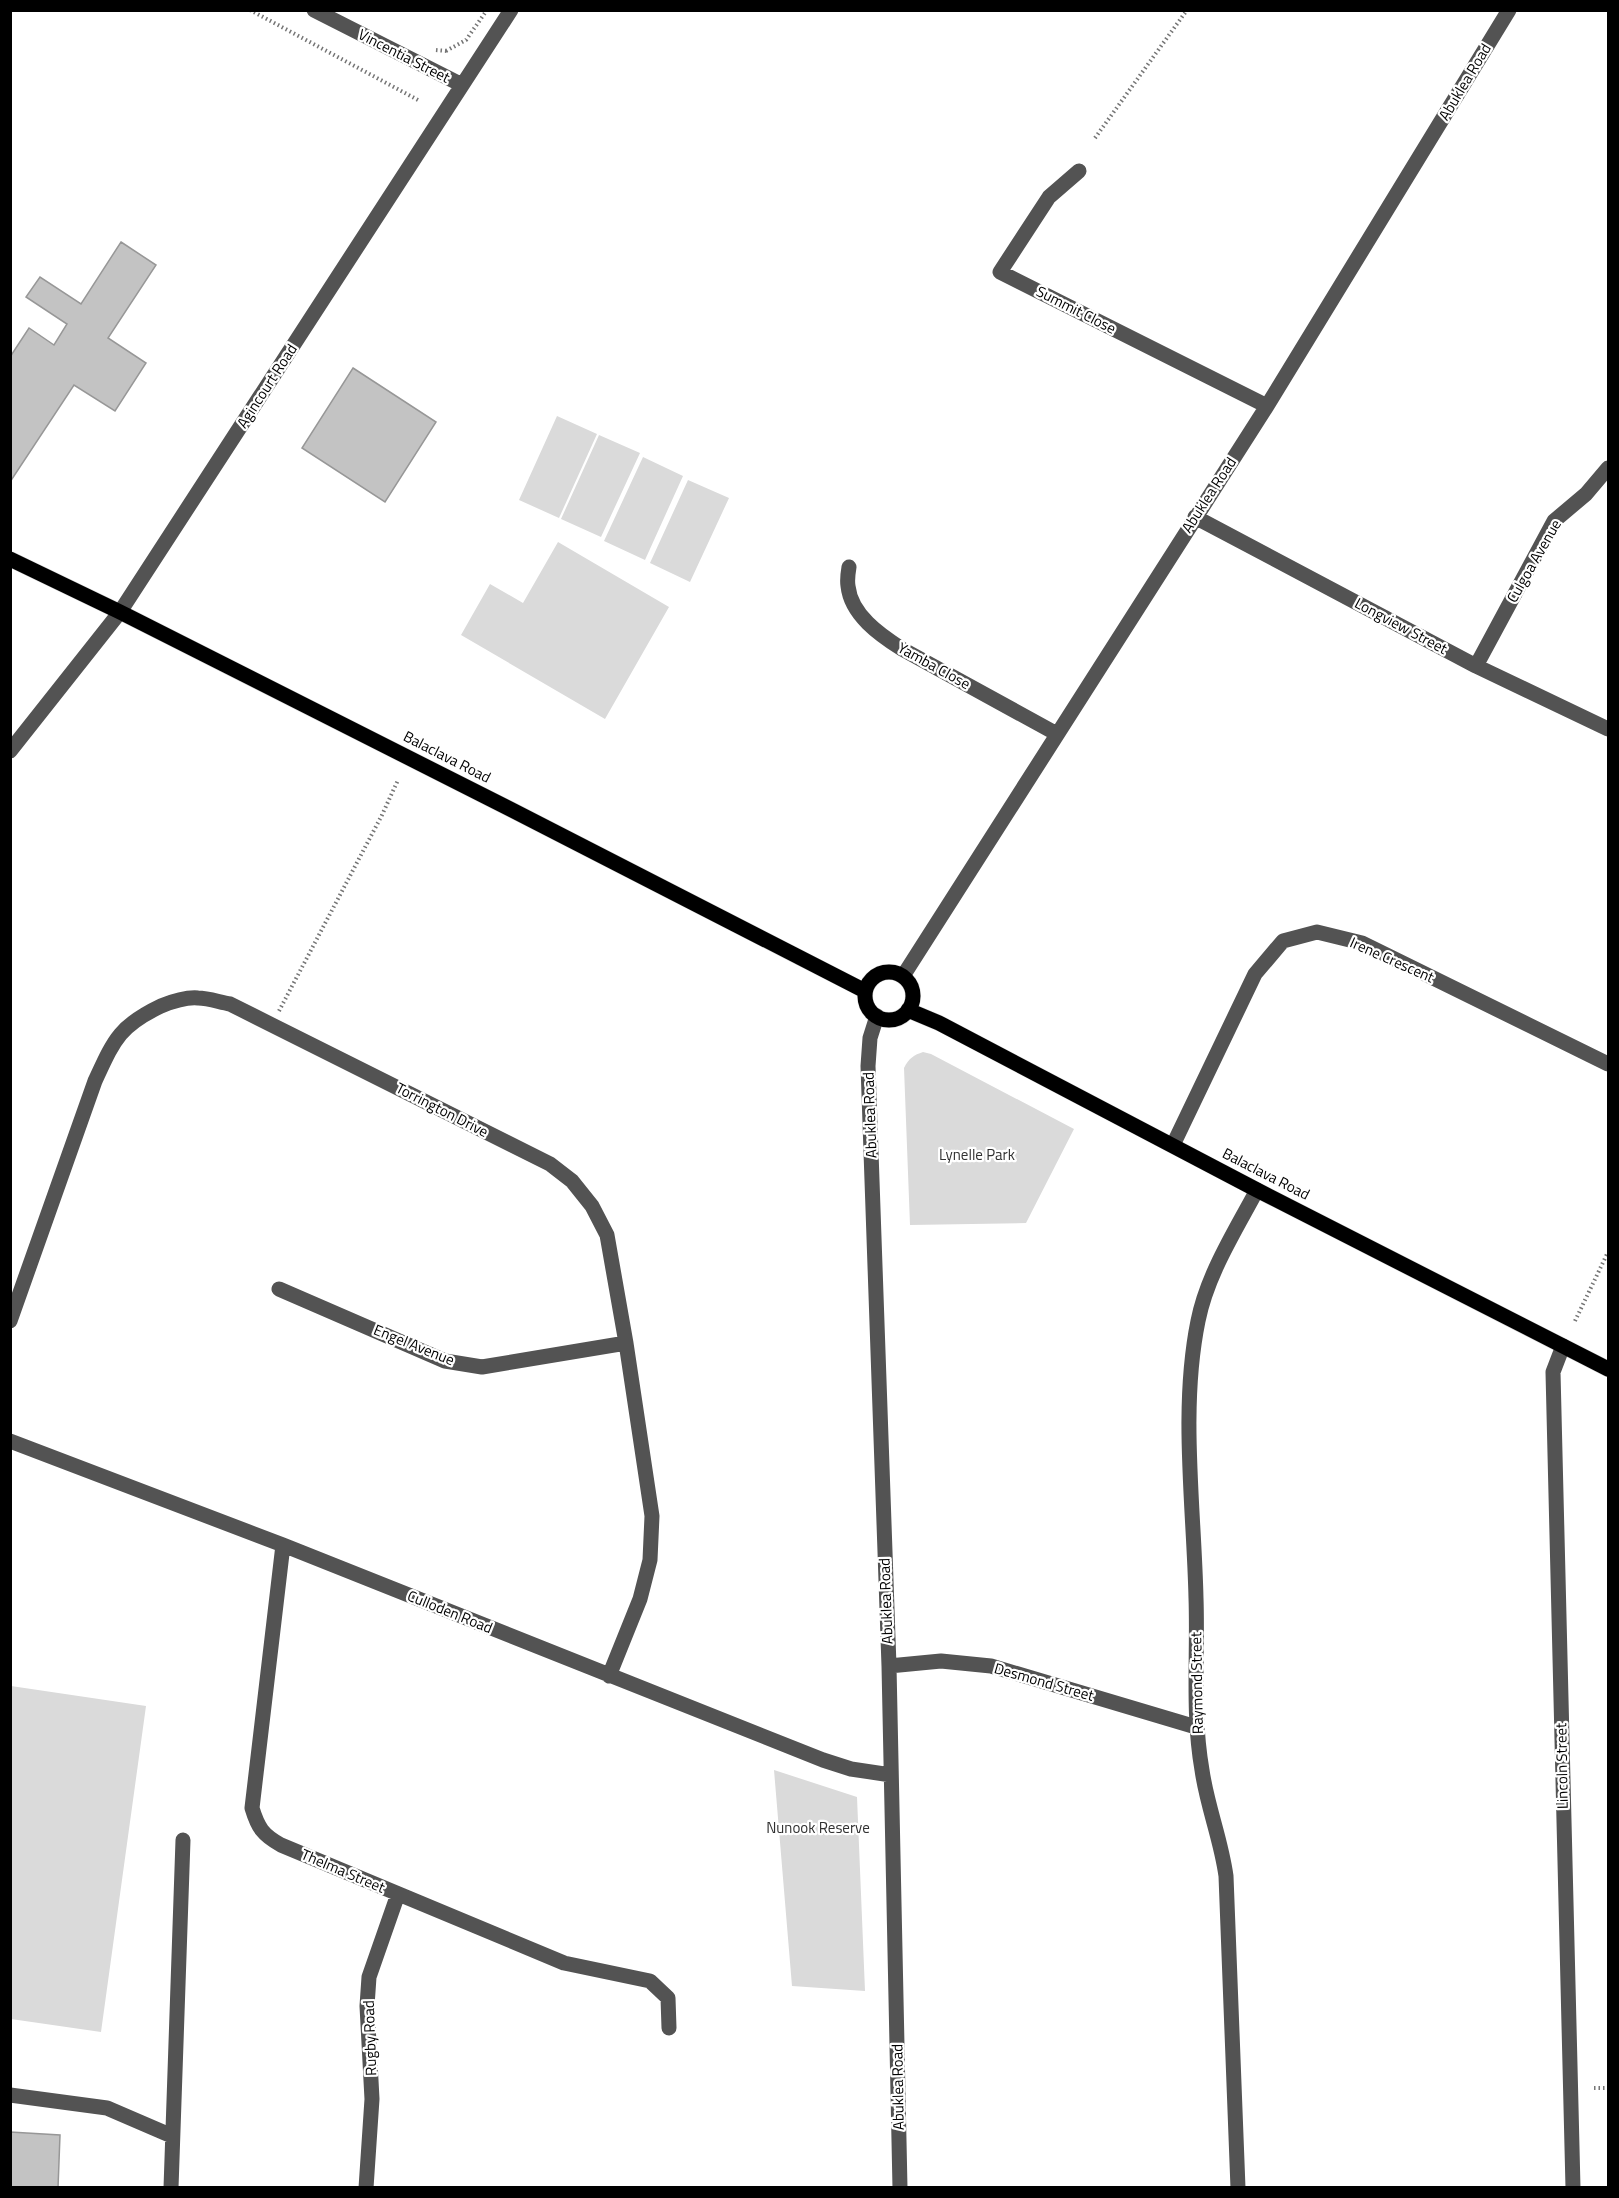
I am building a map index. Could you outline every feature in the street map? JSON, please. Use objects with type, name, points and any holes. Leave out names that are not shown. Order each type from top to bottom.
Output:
[{"type":"main road","name":"Balaclava Road","points":[[10,559],[120,612],[865,991]]},
{"type":"main road","points":[[896,972],[903,976],[912,989],[913,997],[908,1010],[900,1017],[893,1019],[877,1016],[869,1008],[865,991],[873,978],[880,973],[896,972]]},
{"type":"main road","name":"Balaclava Road","points":[[908,1010],[939,1023],[1257,1190],[1608,1369]]},
{"type":"street","name":"Vincentia Street","points":[[314,10],[462,85]]},
{"type":"street","name":"Agincourt Road","points":[[10,751],[120,612],[511,10]]},
{"type":"street","name":"Abuklea Road","points":[[903,976],[1267,406],[1509,10]]},
{"type":"street","name":"Summit Close","points":[[1080,171],[1049,197],[1000,272],[1267,406]]},
{"type":"street","name":"Culgoa Avenue","points":[[1476,666],[1554,521],[1586,494],[1608,468]]},
{"type":"street","name":"Longview Street","points":[[1195,517],[1476,666],[1608,729]]},
{"type":"street","name":"Yamba Close","points":[[849,567],[847,585],[851,598],[879,634],[1057,734]]},
{"type":"street","name":"Irene Crescent","points":[[1173,1145],[1256,974],[1284,941],[1317,932],[1362,943],[1608,1064]]},
{"type":"street","name":"Torrington Drive","points":[[10,1321],[95,1081],[118,1035],[137,1017],[168,1003],[196,997],[230,1004],[550,1164],[572,1181],[592,1206],[607,1235],[652,1516],[650,1560],[640,1599],[609,1676]]},
{"type":"street","name":"Abuklea Road","points":[[877,1016],[870,1038],[868,1066],[889,1666],[900,2187]]},
{"type":"street","name":"Raymond Street","points":[[1238,2187],[1226,1876],[1223,1851],[1202,1771],[1196,1727],[1196,1599],[1190,1378],[1198,1320],[1208,1289],[1257,1190]]},
{"type":"street","name":"Engel Avenue","points":[[279,1288],[445,1361],[482,1367],[626,1343]]},
{"type":"street","name":"Lincoln Street","points":[[1563,1346],[1553,1372],[1573,2187]]},
{"type":"street","name":"Culloden Road","points":[[10,1441],[283,1545],[824,1760],[851,1769],[891,1775]]},
{"type":"street","name":"Thelma Street","points":[[283,1545],[252,1808],[256,1824],[268,1837],[281,1845],[564,1963],[650,1982],[668,1998],[669,2028]]},
{"type":"street","name":"Desmond Street","points":[[889,1666],[941,1661],[991,1666],[1196,1727]]},
{"type":"street","points":[[171,2187],[183,1840]]},
{"type":"street","name":"Rugby Road","points":[[366,2187],[372,2099],[369,1977],[398,1894]]},
{"type":"street","points":[[10,2095],[107,2108],[172,2136]]},
{"type":"path","points":[[250,10],[418,100]]},
{"type":"path","points":[[441,59],[447,51],[466,40],[487,10]]},
{"type":"path","points":[[1095,138],[1187,10]]},
{"type":"path","points":[[272,1024],[382,815],[398,780]]},
{"type":"path","points":[[1575,1321],[1608,1252]]},
{"type":"path","points":[[1594,2088],[1608,2088]]},
{"type":"green space","points":[[557,416],[597,434],[559,518],[519,500]]},
{"type":"green space","points":[[599,435],[640,453],[601,537],[561,519]]},
{"type":"green space","points":[[643,457],[683,476],[645,560],[604,541]]},
{"type":"green space","points":[[688,480],[729,498],[690,582],[650,563]]},
{"type":"green space","points":[[558,542],[669,607],[605,719],[461,635],[490,584],[523,603]]},
{"type":"green space","name":"Lynelle Park","points":[[923,1052],[931,1054],[1074,1129],[1026,1223],[910,1225],[904,1068],[912,1057]]},
{"type":"green space","points":[[11,1686],[146,1706],[101,2032],[11,2019]]},
{"type":"green space","name":"Nunook Reserve","points":[[774,1770],[857,1797],[865,1991],[792,1986]]},
{"type":"building","points":[[121,242],[156,265],[108,338],[146,363],[115,411],[74,385],[10,482],[10,357],[29,328],[54,345],[67,324],[26,297],[40,277],[81,304]]},
{"type":"building","points":[[353,368],[436,422],[385,502],[302,448]]},
{"type":"building","points":[[10,2132],[60,2135],[58,2188],[10,2188]]}]
